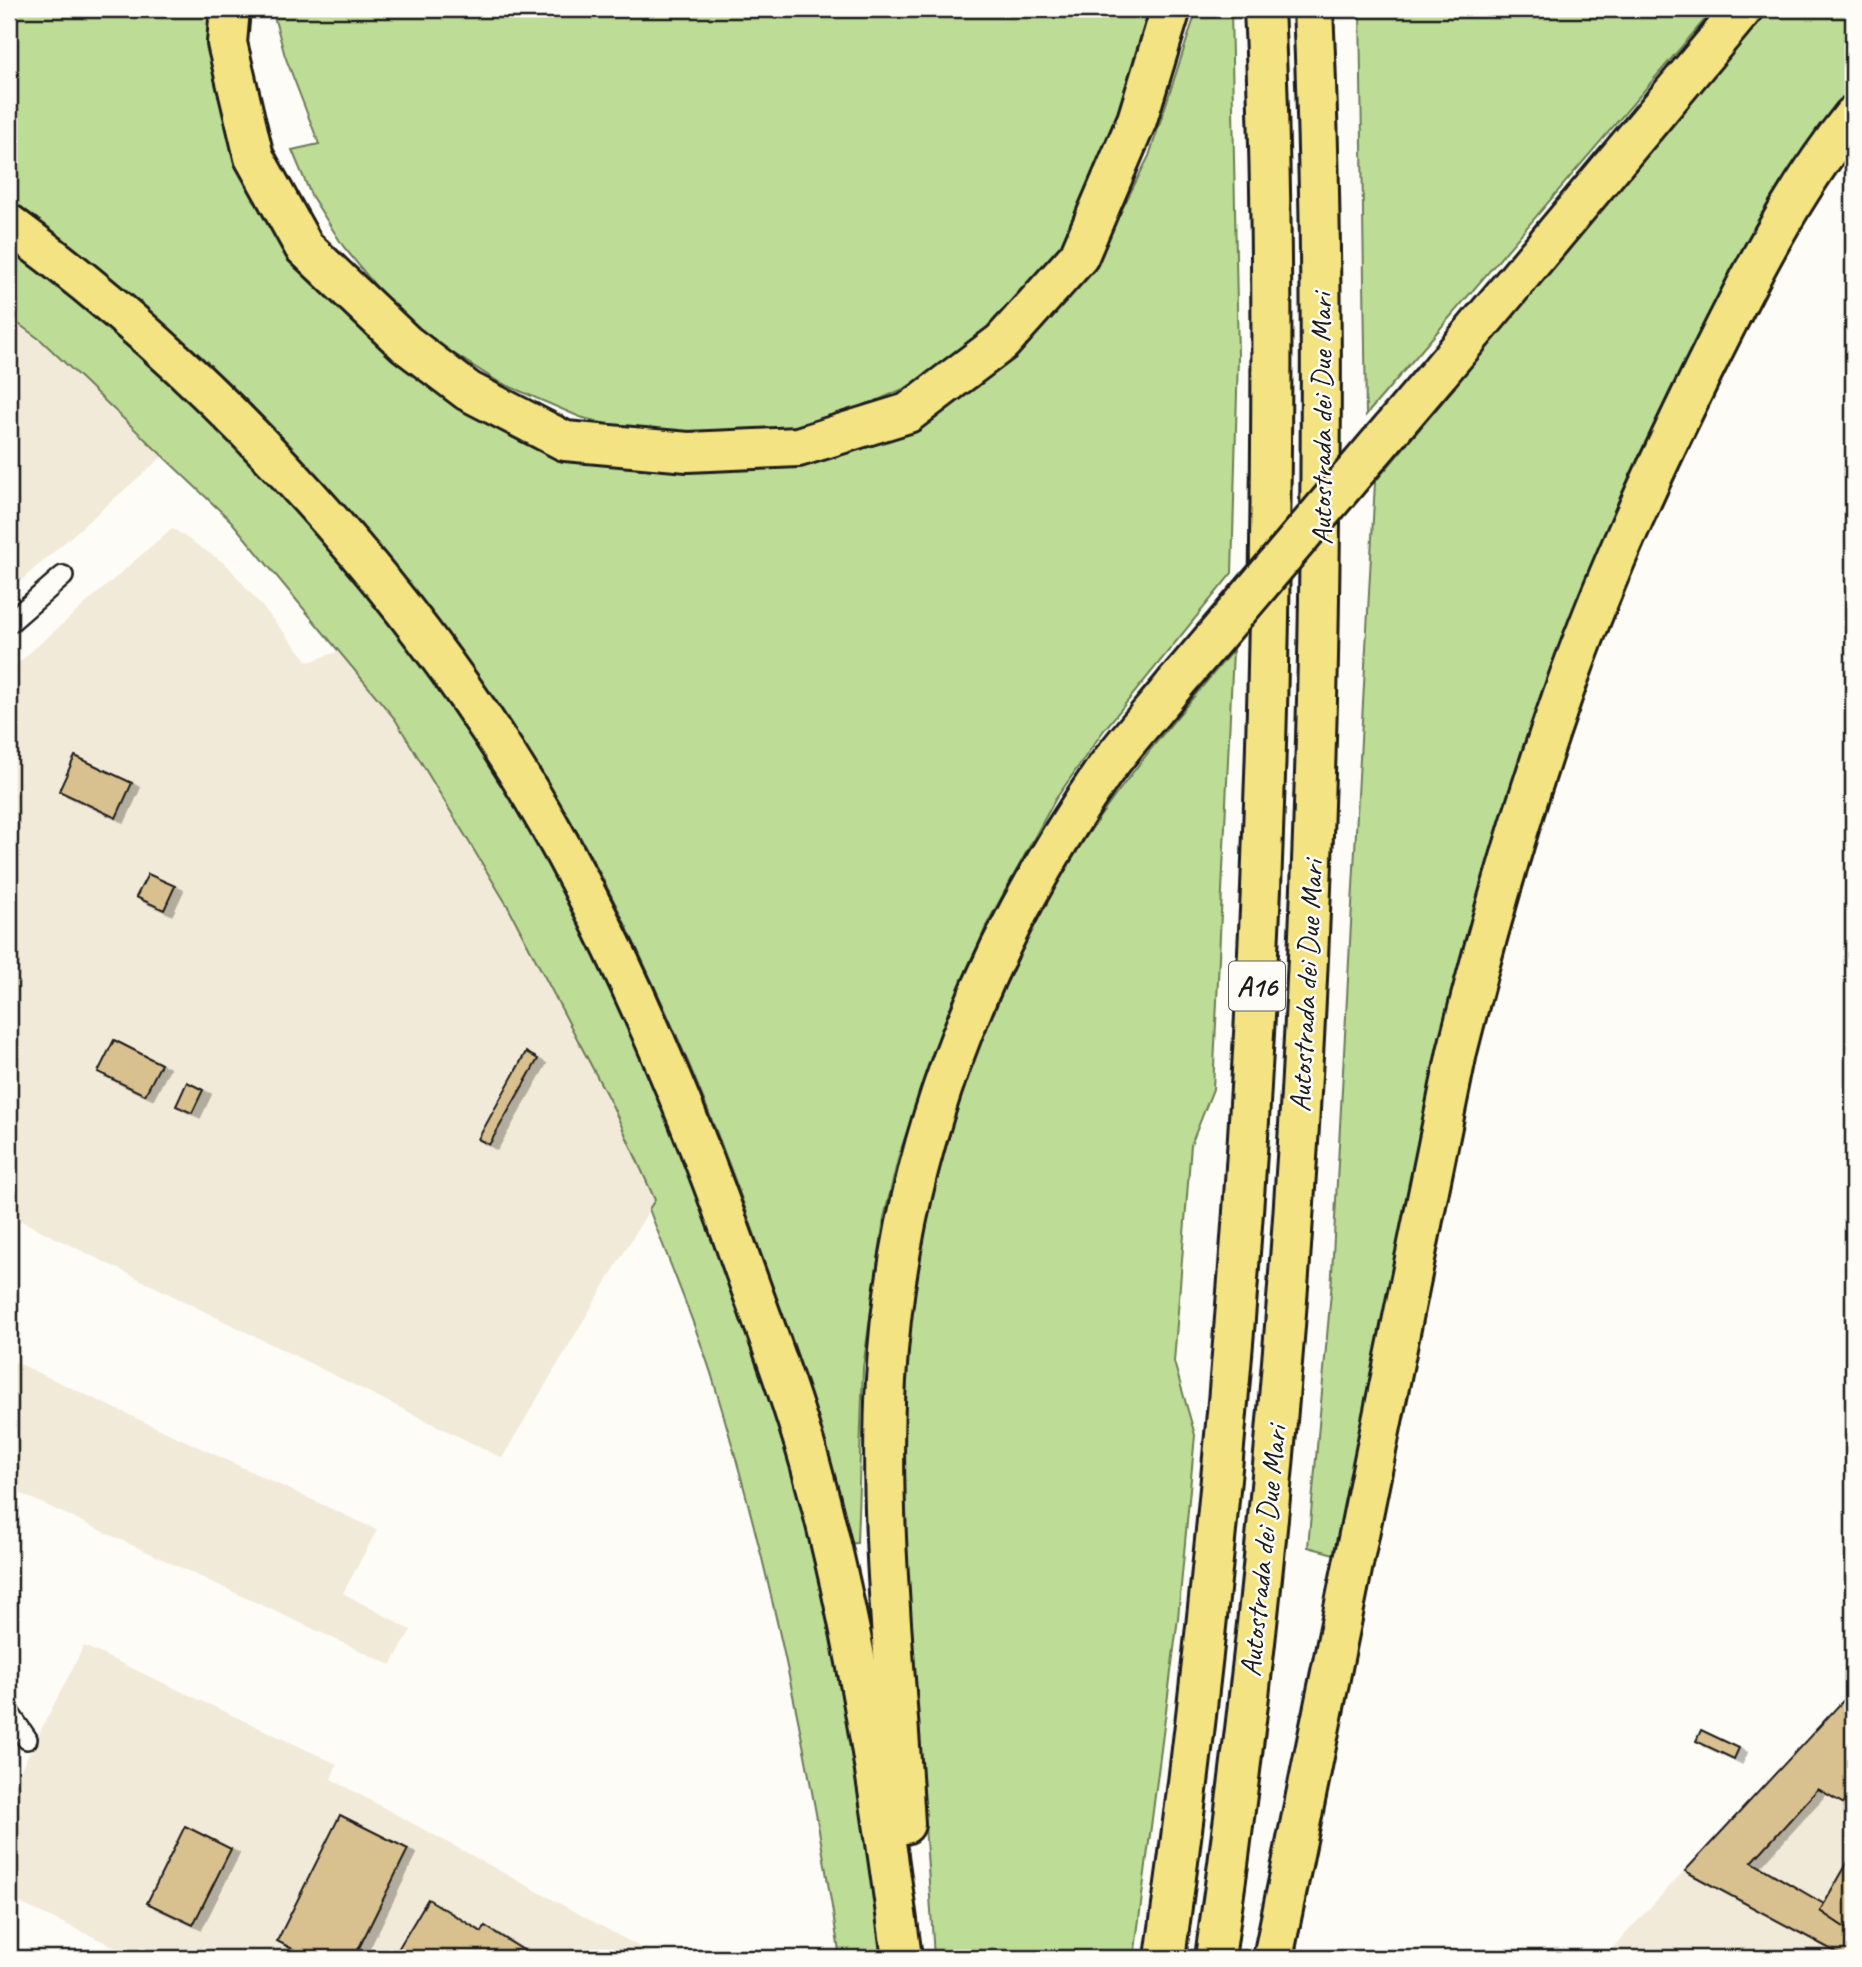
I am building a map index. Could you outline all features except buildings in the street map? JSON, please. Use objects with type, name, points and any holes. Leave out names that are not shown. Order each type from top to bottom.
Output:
[{"type":"highway","points":[[230,9],[227,43],[254,158],[304,247],[406,344],[468,391],[565,441],[688,453],[798,447],[908,414],[1002,342],[1079,256],[1137,120],[1171,9]]},
{"type":"highway","name":"Autostrada dei Due Mari","points":[[1164,1958],[1181,1839],[1214,1546],[1237,1312],[1254,1050],[1266,788],[1270,524],[1271,256],[1264,9]]},
{"type":"highway","name":"Autostrada dei Due Mari","points":[[1215,1958],[1255,1632],[1288,1315],[1304,1053],[1315,788],[1321,506],[1321,256],[1315,9]]},
{"type":"highway","points":[[913,1958],[887,1564],[886,1380],[906,1218],[945,1073],[973,1003],[1007,931],[1046,860],[1104,772],[1743,9]]},
{"type":"highway","points":[[1273,1958],[1457,1052],[1488,929],[1522,814],[1572,669],[1612,569],[1670,438],[1731,315],[1789,211],[1853,116]]},
{"type":"highway","points":[[9,224],[65,265],[168,356],[270,455],[355,550],[439,657],[498,744],[578,877],[636,995],[699,1143],[810,1461],[845,1614],[873,1763],[902,1958]]},
{"type":"lane","points":[[9,624],[63,576]]},
{"type":"lane","points":[[9,1713],[27,1739]]},
{"type":"shaded area","points":[[9,317],[42,341],[163,456],[9,591]]},
{"type":"shaded area","points":[[172,528],[227,565],[309,662],[339,651],[395,719],[507,905],[613,1107],[655,1200],[502,1458],[9,1215],[9,671]]},
{"type":"shaded area","points":[[9,1359],[377,1530],[343,1593],[411,1630],[391,1665],[9,1488]]},
{"type":"shaded area","points":[[84,1646],[337,1764],[331,1779],[660,1958],[139,1958],[9,1898],[9,1792]]},
{"type":"shaded area","points":[[1853,1689],[1853,1958],[1604,1958],[1604,1957]]},
{"type":"green space","points":[[9,9],[222,9],[298,251],[578,451],[924,415],[978,387],[1067,301],[1093,266],[1149,156],[1197,9],[1231,9],[1238,356],[1232,573],[1104,730],[1055,800],[988,922],[942,1030],[899,1155],[884,1218],[863,1368],[857,1543],[848,1544],[810,1406],[744,1203],[663,1005],[580,837],[506,718],[466,660],[381,549],[335,496],[239,393],[184,341],[98,268],[9,199]]},
{"type":"green space","points":[[272,9],[1167,9],[1073,233],[1006,317],[919,382],[855,410],[794,428],[678,435],[613,426],[580,417],[497,381],[412,327],[343,246],[311,195],[292,150],[319,144],[285,56]]},
{"type":"green space","points":[[1360,9],[1714,9],[1366,415]]},
{"type":"green space","points":[[1767,9],[1853,9],[1853,86],[1779,194],[1697,338],[1614,517],[1558,652],[1498,828],[1450,1014],[1347,1509],[1334,1554],[1308,1547],[1331,1292],[1375,482],[1455,387],[1451,382]]},
{"type":"green space","points":[[9,244],[139,348],[307,519],[382,611],[520,804],[630,1019],[725,1262],[789,1463],[819,1577],[842,1693],[867,1821],[886,1958],[840,1958],[802,1737],[752,1518],[711,1373],[649,1209],[655,1200],[613,1107],[507,905],[395,719],[231,521],[42,341],[9,317]]},
{"type":"green space","points":[[1233,650],[1213,1089],[1191,1145],[1174,1362],[1195,1435],[1178,1618],[1134,1958],[934,1958],[902,1541],[901,1434],[908,1344],[921,1254],[941,1166],[967,1080],[1000,996],[1040,915],[1086,837],[1120,789]]}]
